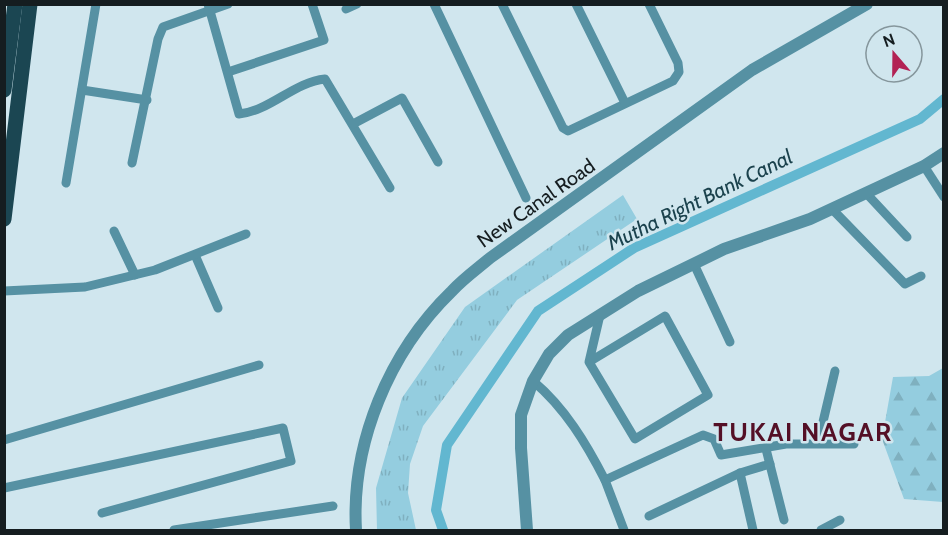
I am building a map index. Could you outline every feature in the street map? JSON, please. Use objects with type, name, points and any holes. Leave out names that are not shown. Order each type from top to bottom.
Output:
[{"type":"main road","points":[[4,49],[10,4]]},
{"type":"main road","points":[[4,90],[15,4]]},
{"type":"main road","points":[[4,219],[30,4]]},
{"type":"street","points":[[66,183],[96,4]]},
{"type":"street","points":[[132,163],[158,39],[163,27],[209,7],[228,4]]},
{"type":"street","points":[[228,72],[324,40],[312,4]]},
{"type":"street","points":[[346,9],[357,4]]},
{"type":"street","points":[[434,4],[526,198]]},
{"type":"street","points":[[502,4],[563,128],[568,131],[673,81],[679,72],[678,63],[649,4]]},
{"type":"street","points":[[576,4],[625,104]]},
{"type":"street","name":"New Canal Road","points":[[356,531],[357,476],[367,435],[384,387],[400,356],[423,323],[452,291],[490,258],[752,70],[867,4]]},
{"type":"street","points":[[209,7],[239,114],[284,96],[315,80],[325,79],[354,124],[390,188]]},
{"type":"street","points":[[82,90],[147,100]]},
{"type":"street","points":[[354,124],[402,98],[438,162]]},
{"type":"street","points":[[527,531],[521,415],[533,381],[549,354],[568,335],[638,291],[724,249],[832,209],[924,166],[944,153]]},
{"type":"street","points":[[924,166],[944,197]]},
{"type":"street","points":[[866,193],[907,237]]},
{"type":"street","points":[[832,209],[905,284],[921,276]]},
{"type":"street","points":[[114,231],[135,275]]},
{"type":"street","points":[[4,291],[85,288],[135,275],[195,255],[246,234]]},
{"type":"street","points":[[195,255],[218,308]]},
{"type":"street","points":[[694,264],[730,342]]},
{"type":"street","points":[[589,362],[665,315],[708,394],[635,439],[589,362],[600,315]]},
{"type":"street","points":[[4,440],[259,365]]},
{"type":"street","points":[[818,443],[835,371]]},
{"type":"street","points":[[533,381],[554,398],[565,412],[605,480],[624,531]]},
{"type":"street","points":[[4,488],[284,428],[291,461],[102,513]]},
{"type":"street","points":[[605,480],[703,435],[714,439],[721,455],[786,444],[854,444]]},
{"type":"street","points":[[766,449],[784,520]]},
{"type":"street","points":[[649,516],[741,473],[770,464]]},
{"type":"street","points":[[741,473],[753,531]]},
{"type":"street","points":[[174,531],[333,506]]},
{"type":"street","points":[[821,531],[840,520]]},
{"type":"green space","points":[[623,195],[637,219],[517,300],[423,426],[410,464],[408,493],[416,530],[377,530],[376,488],[402,398],[465,307]]},
{"type":"green space","points":[[943,368],[943,502],[904,499],[882,439],[893,377],[929,376]]},
{"type":"waterway","name":"Mutha Right Bank Canal","points":[[443,530],[436,510],[447,445],[538,311],[634,248],[920,119],[944,99]]},
{"type":"district","name":"TUKAI NAGAR","points":[[803,432]]}]
